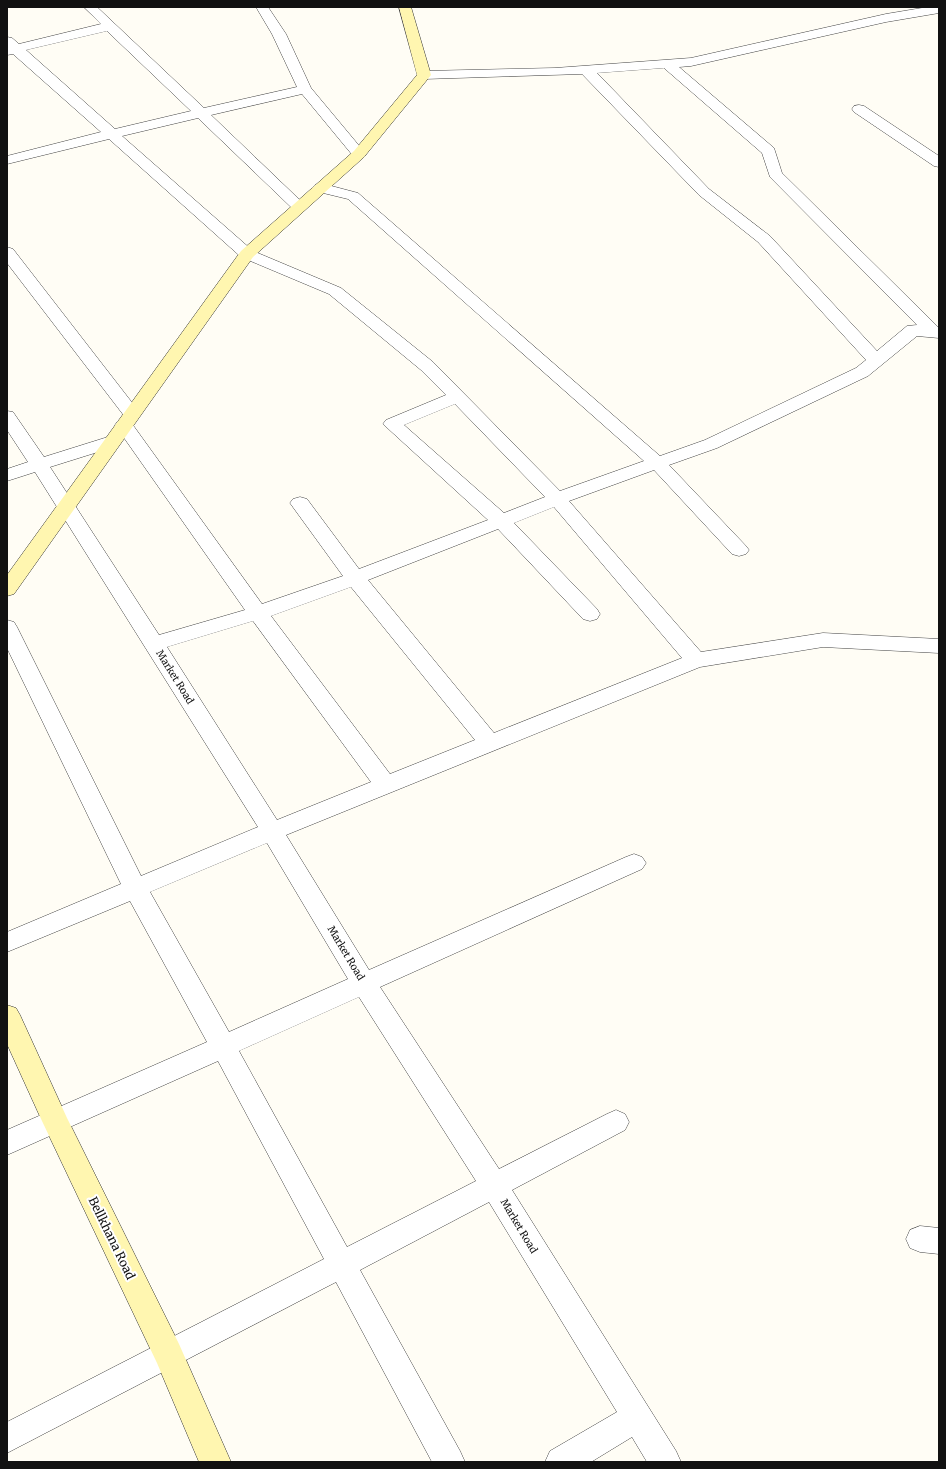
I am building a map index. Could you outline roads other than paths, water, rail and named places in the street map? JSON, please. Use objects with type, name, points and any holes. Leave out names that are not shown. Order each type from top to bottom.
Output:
[{"type":"street","points":[[90,7],[299,207]]},
{"type":"street","points":[[262,7],[279,34],[305,89],[359,154]]},
{"type":"street","points":[[405,7],[424,75]]},
{"type":"street","points":[[7,588],[247,254],[359,154],[424,75],[555,72],[691,62],[886,18],[939,9]]},
{"type":"street","points":[[10,47],[110,26]]},
{"type":"street","points":[[10,47],[247,254],[335,291],[427,366],[557,499],[696,660]]},
{"type":"street","points":[[667,64],[769,151],[775,174],[937,333]]},
{"type":"street","points":[[586,70],[704,192],[764,239],[876,361]]},
{"type":"street","points":[[7,160],[305,89]]},
{"type":"street","points":[[859,109],[939,163]]},
{"type":"street","points":[[320,188],[353,196],[657,463],[739,550]]},
{"type":"street","points":[[7,252],[128,419],[258,613],[386,785]]},
{"type":"street","points":[[154,644],[258,613],[355,578],[557,499],[711,444],[862,372],[913,330],[937,333]]},
{"type":"street","points":[[457,397],[392,424],[501,521],[590,614]]},
{"type":"street","name":"Market Road","points":[[7,416],[67,506],[272,831],[364,983],[494,1185],[664,1462]]},
{"type":"street","points":[[7,476],[111,442]]},
{"type":"street","points":[[300,503],[355,578],[490,744]]},
{"type":"street","points":[[7,627],[135,888],[223,1046],[449,1462]]},
{"type":"street","points":[[7,942],[272,831],[696,660],[823,640],[939,646]]},
{"type":"street","points":[[7,1143],[634,863]]},
{"type":"street","name":"Bellkhana Road","points":[[7,1015],[55,1121],[168,1354],[215,1462]]},
{"type":"street","points":[[7,1438],[616,1122]]},
{"type":"street","points":[[562,1462],[636,1418]]}]
